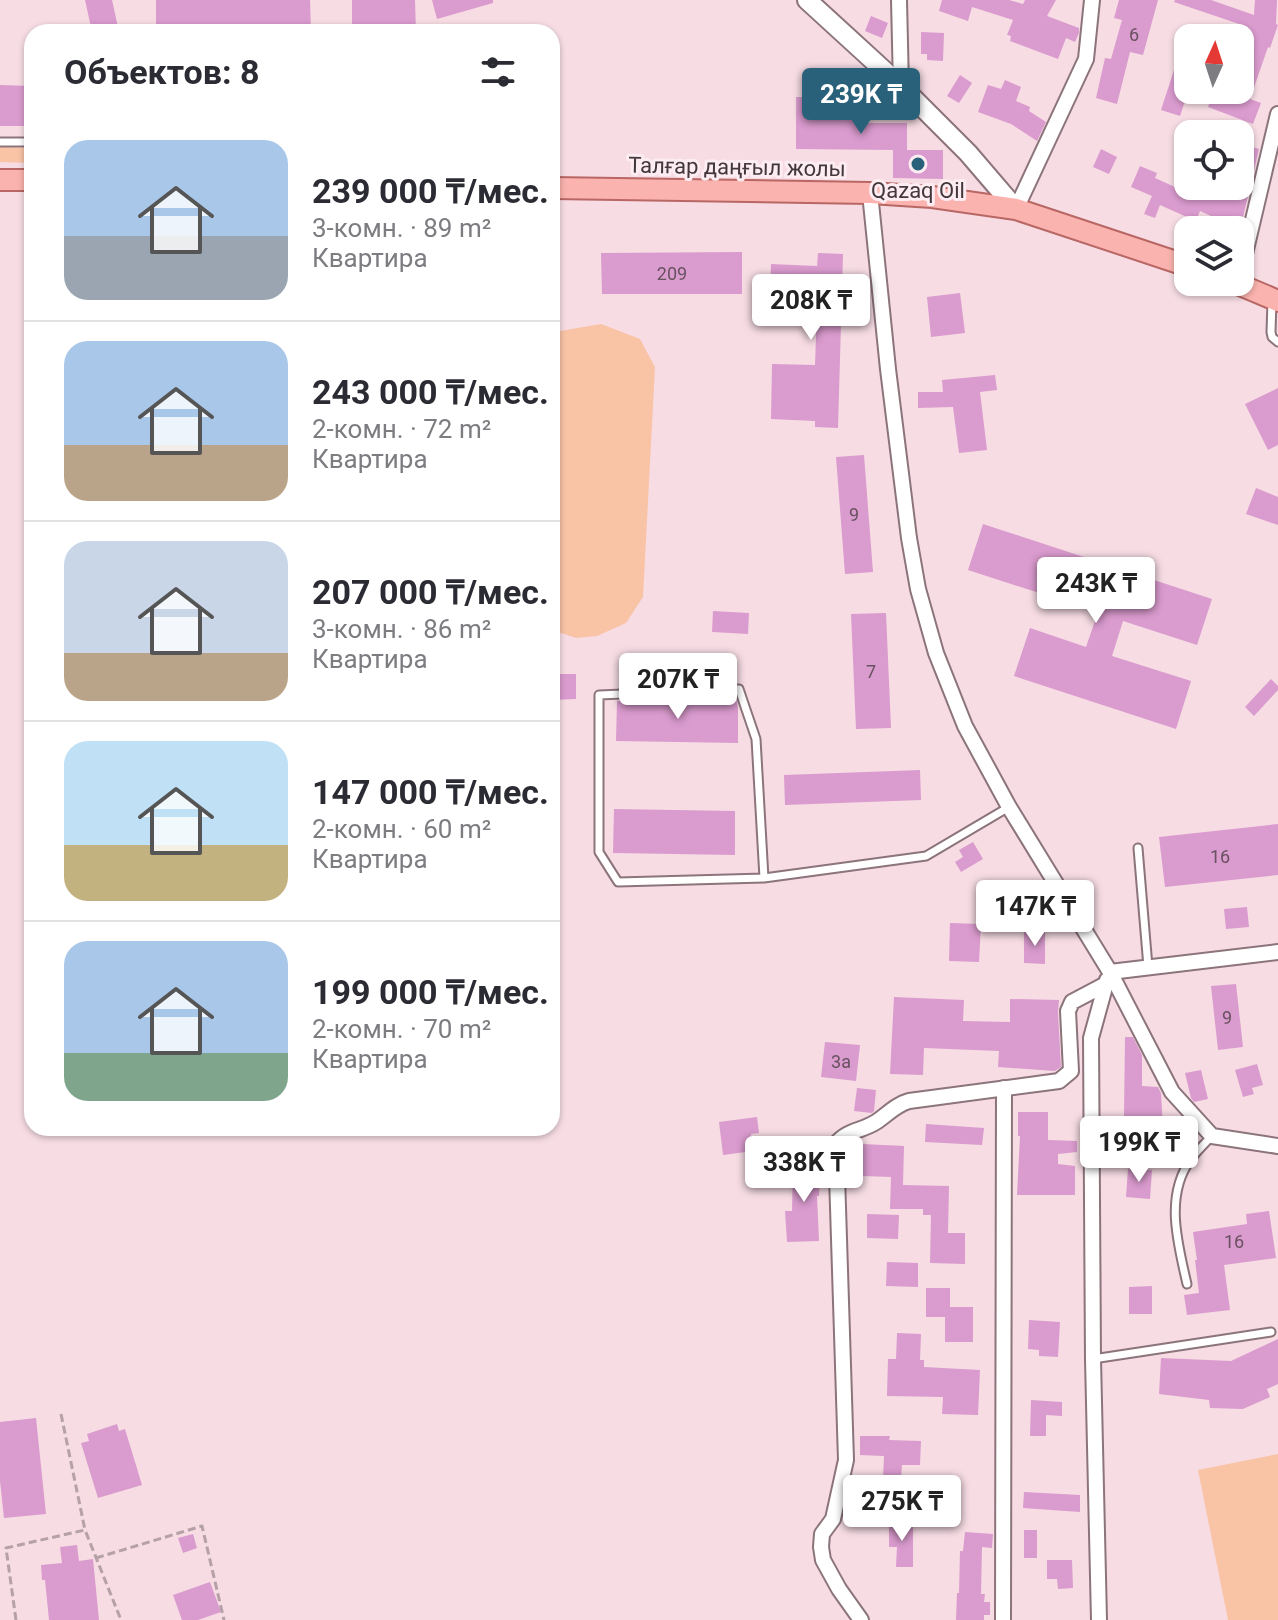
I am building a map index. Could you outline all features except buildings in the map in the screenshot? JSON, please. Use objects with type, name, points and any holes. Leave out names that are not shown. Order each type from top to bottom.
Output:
[{"type":"main road","points":[[0,180],[24,180]]},
{"type":"main road","name":"Талғар даңғыл жолы","points":[[560,188],[870,193],[932,197],[1016,209],[1174,261]]},
{"type":"main road","points":[[1254,290],[1275,300]]},
{"type":"street","points":[[807,0],[901,86],[968,153],[1016,209],[1086,59],[1092,0]]},
{"type":"street","points":[[899,0],[901,86]]},
{"type":"street","points":[[1253,216],[1278,114]]},
{"type":"street","points":[[870,193],[890,385],[918,589],[936,653],[965,726],[1172,1092],[1212,1136],[1278,1146]]},
{"type":"street","points":[[861,1620],[823,1560],[821,1547],[822,1534],[833,1519],[846,1460],[836,1144],[842,1136],[875,1123],[899,1104],[1059,1081],[1066,1077],[1071,1071],[1068,1011],[1072,1002],[1108,978],[1148,967],[1278,952]]},
{"type":"street","points":[[1099,1620],[1093,1359],[1091,1038],[1108,978]]},
{"type":"street","points":[[1003,1620],[1004,1088]]},
{"type":"lane","points":[[0,142],[24,142]]},
{"type":"lane","points":[[1275,300],[1271,332],[1278,342]]},
{"type":"lane","points":[[764,878],[756,739],[739,689],[599,695],[599,852],[618,882],[764,878],[926,856],[1009,807]]},
{"type":"lane","points":[[1138,848],[1148,967]]},
{"type":"lane","points":[[1187,1284],[1176,1232],[1175,1203],[1179,1179],[1190,1159],[1212,1136]]},
{"type":"lane","points":[[1093,1359],[1271,1332]]},
{"type":"path","points":[[61,1414],[85,1530],[121,1620]]},
{"type":"path","points":[[96,1558],[202,1526],[224,1620]]},
{"type":"path","points":[[16,1620],[6,1548],[85,1530]]},
{"type":"shaded area","points":[[0,147],[24,148],[24,163],[0,162]]},
{"type":"shaded area","points":[[601,324],[640,339],[655,367],[643,597],[626,623],[597,636],[576,638],[560,633],[560,331]]},
{"type":"shaded area","points":[[1278,1454],[1278,1620],[1228,1620],[1198,1470]]},
{"type":"place","name":"Qazaq Oil","points":[[918,164]]}]
